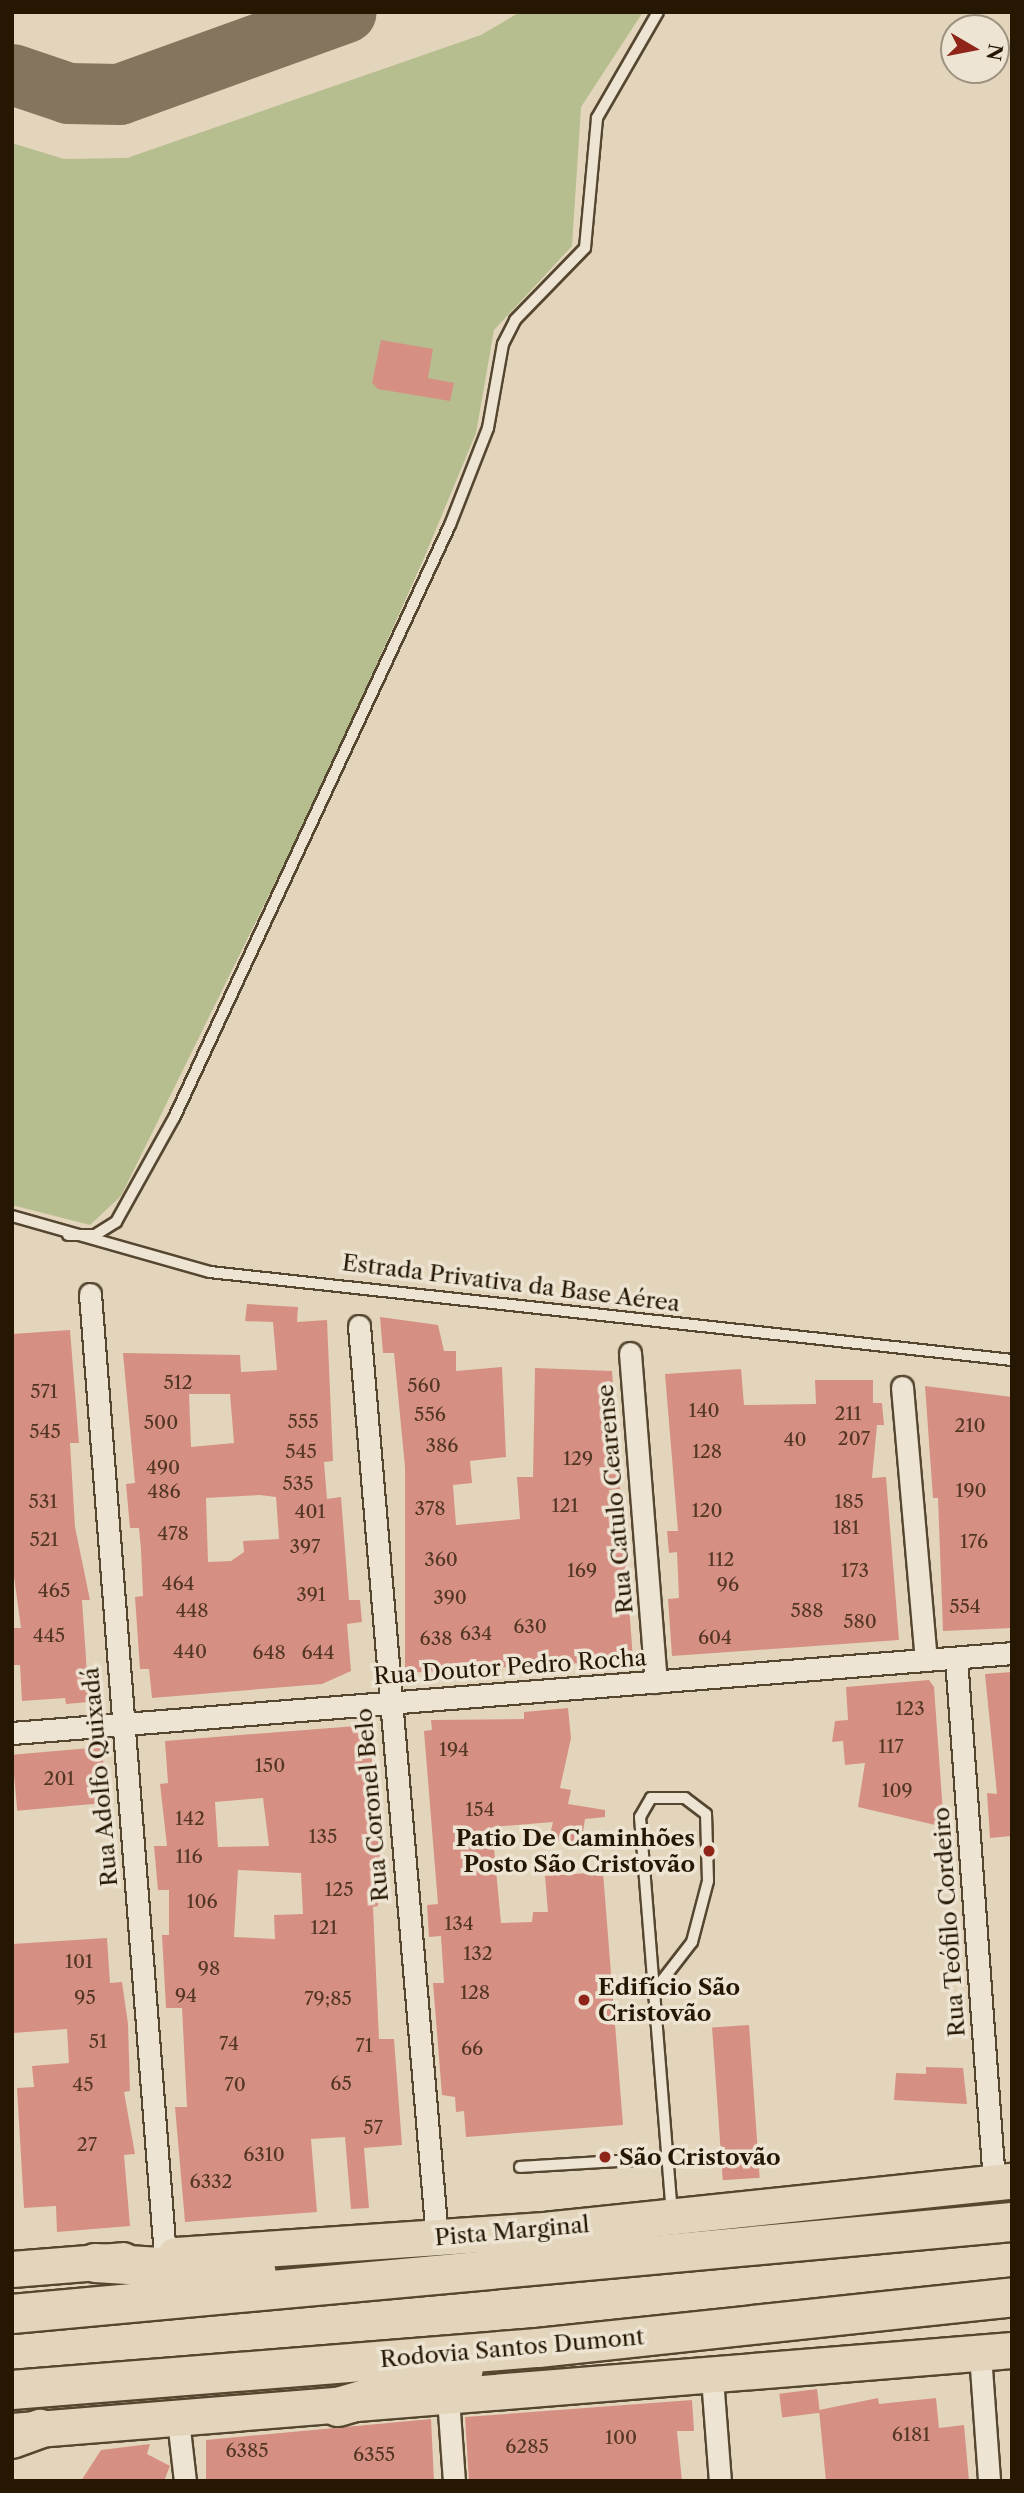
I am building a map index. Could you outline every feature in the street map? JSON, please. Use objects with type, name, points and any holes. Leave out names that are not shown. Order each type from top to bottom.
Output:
[{"type":"highway","points":[[12,2314],[1012,2222]]},
{"type":"highway","points":[[94,2263],[385,2280]]},
{"type":"highway","name":"Rodovia Santos Dumont","points":[[12,2390],[538,2348],[1012,2297]]},
{"type":"highway","points":[[338,2407],[538,2348]]},
{"type":"main road","name":"Pista Marginal","points":[[12,2269],[165,2255],[437,2238],[1003,2182]]},
{"type":"main road","points":[[22,2433],[712,2378],[996,2352]]},
{"type":"street","name":"Rua Adolfo Quixadá","points":[[90,1294],[121,1724],[165,2255]]},
{"type":"street","name":"Rua Coronel Belo","points":[[359,1326],[389,1703],[437,2238]]},
{"type":"street","name":"Rua Catulo Cearense","points":[[630,1353],[656,1682]]},
{"type":"street","points":[[902,1387],[926,1660]]},
{"type":"street","name":"Rua Doutor Pedro Rocha","points":[[12,1733],[1012,1653]]},
{"type":"street","name":"Rua Teófilo Cordeiro","points":[[956,1658],[1003,2182]]},
{"type":"street","points":[[989,2481],[996,2352]]},
{"type":"street","points":[[712,2378],[720,2481]]},
{"type":"street","points":[[448,2398],[454,2481]]},
{"type":"street","points":[[178,2420],[184,2471]]},
{"type":"lane","points":[[68,1234],[95,1235],[116,1222],[174,1118],[450,525],[488,428],[503,344],[515,320],[585,248],[597,118],[658,12]]},
{"type":"lane","name":"Estrada Privativa da Base Aérea","points":[[12,1216],[210,1272],[1012,1360]]},
{"type":"lane","points":[[654,1991],[692,1942],[708,1881],[706,1814],[685,1798],[651,1798],[640,1817],[667,2158],[672,2213]]},
{"type":"lane","points":[[520,2167],[667,2158]]},
{"type":"lane","points":[[170,2481],[184,2471]]},
{"type":"green space","points":[[520,12],[643,12],[581,107],[572,246],[494,330],[476,433],[424,558],[321,789],[121,1196],[90,1225],[12,1205],[12,143],[64,159],[127,158],[481,35]]},
{"type":"building","points":[[381,340],[433,349],[428,378],[454,383],[450,401],[378,389],[372,383]]},
{"type":"building","points":[[247,1304],[298,1307],[297,1322],[327,1320],[333,1461],[324,1462],[327,1499],[341,1497],[349,1600],[360,1600],[362,1622],[347,1624],[351,1671],[322,1684],[152,1698],[149,1669],[140,1669],[135,1597],[143,1596],[141,1550],[139,1528],[130,1528],[126,1484],[135,1483],[123,1353],[240,1355],[241,1372],[277,1370],[273,1322],[245,1321]],"holes":[[[189,1394],[230,1394],[234,1443],[191,1447]],[[260,1495],[276,1497],[279,1539],[243,1541],[244,1552],[231,1561],[208,1562],[206,1498]]]},
{"type":"building","points":[[380,1317],[438,1325],[444,1351],[456,1351],[456,1371],[502,1367],[506,1457],[470,1461],[472,1483],[453,1485],[456,1525],[520,1519],[517,1477],[533,1477],[535,1368],[612,1371],[620,1489],[609,1490],[613,1536],[624,1535],[633,1660],[405,1673],[405,1467],[394,1353],[383,1353]]},
{"type":"building","points":[[70,1330],[79,1443],[70,1443],[75,1527],[90,1600],[82,1600],[89,1702],[66,1704],[65,1698],[22,1701],[20,1665],[12,1665],[12,1628],[21,1628],[12,1562],[12,1334]]},
{"type":"building","points":[[741,1369],[744,1405],[816,1404],[815,1380],[873,1380],[873,1403],[882,1403],[884,1425],[877,1425],[872,1478],[886,1477],[899,1640],[672,1656],[668,1599],[679,1598],[677,1552],[669,1553],[667,1531],[678,1531],[665,1374]]},
{"type":"building","points":[[925,1386],[1012,1397],[1012,1628],[943,1631],[938,1498],[933,1498]]},
{"type":"building","points":[[1012,1672],[1012,1836],[990,1838],[987,1793],[997,1794],[985,1674]]},
{"type":"building","points":[[929,1680],[934,1687],[944,1827],[858,1807],[865,1763],[845,1765],[843,1741],[832,1742],[835,1721],[848,1720],[846,1687]]},
{"type":"building","points":[[568,1708],[571,1738],[560,1788],[571,1790],[568,1804],[605,1810],[605,1817],[585,1819],[581,1845],[549,1839],[553,1822],[492,1827],[501,1923],[532,1922],[533,1912],[548,1912],[545,1876],[603,1872],[623,2125],[466,2137],[464,2111],[456,2112],[455,2097],[442,2095],[433,1983],[444,1983],[441,1936],[429,1937],[427,1905],[438,1904],[424,1731],[432,1730],[431,1720],[524,1719],[524,1712]]},
{"type":"building","points":[[369,1725],[380,1858],[375,1857],[378,1906],[373,1907],[379,2039],[394,2039],[402,2145],[364,2148],[369,2208],[351,2209],[345,2137],[311,2139],[317,2212],[185,2222],[175,2107],[187,2107],[182,2008],[166,2008],[162,1935],[169,1935],[169,1890],[158,1890],[154,1846],[167,1846],[160,1784],[168,1783],[165,1741]],"holes":[[[263,1798],[269,1846],[218,1847],[215,1802]],[[238,1870],[301,1873],[303,1914],[274,1915],[275,1939],[234,1937]]]},
{"type":"building","points":[[102,1747],[107,1803],[17,1811],[12,1755]]},
{"type":"building","points":[[107,1938],[110,1983],[122,1982],[128,2024],[130,2091],[124,2092],[135,2154],[124,2155],[130,2226],[57,2232],[56,2206],[24,2208],[17,2088],[34,2087],[32,2066],[69,2063],[67,2029],[13,2033],[12,1944]]},
{"type":"building","points":[[749,2025],[760,2178],[723,2180],[712,2028]]},
{"type":"building","points":[[926,2067],[963,2068],[967,2104],[894,2100],[896,2073],[926,2074]]},
{"type":"building","points":[[817,2389],[820,2413],[782,2417],[779,2394]]},
{"type":"building","points":[[878,2398],[879,2404],[936,2398],[939,2428],[964,2425],[969,2481],[826,2481],[819,2410]]},
{"type":"building","points":[[692,2400],[694,2431],[677,2431],[682,2481],[469,2481],[465,2417]]},
{"type":"building","points":[[431,2419],[434,2481],[206,2481],[206,2440]]},
{"type":"building","points":[[150,2444],[147,2454],[170,2466],[164,2481],[81,2481],[101,2450]]},
{"type":"taxiway","points":[[12,74],[68,93],[119,94],[346,12]]},
{"type":"place","name":"Patio De Caminhões Posto São Cristovão","points":[[709,1851]]},
{"type":"place","name":"Edifício São Cristovão","points":[[584,2000]]},
{"type":"place","name":"São Cristovão","points":[[605,2157]]}]
